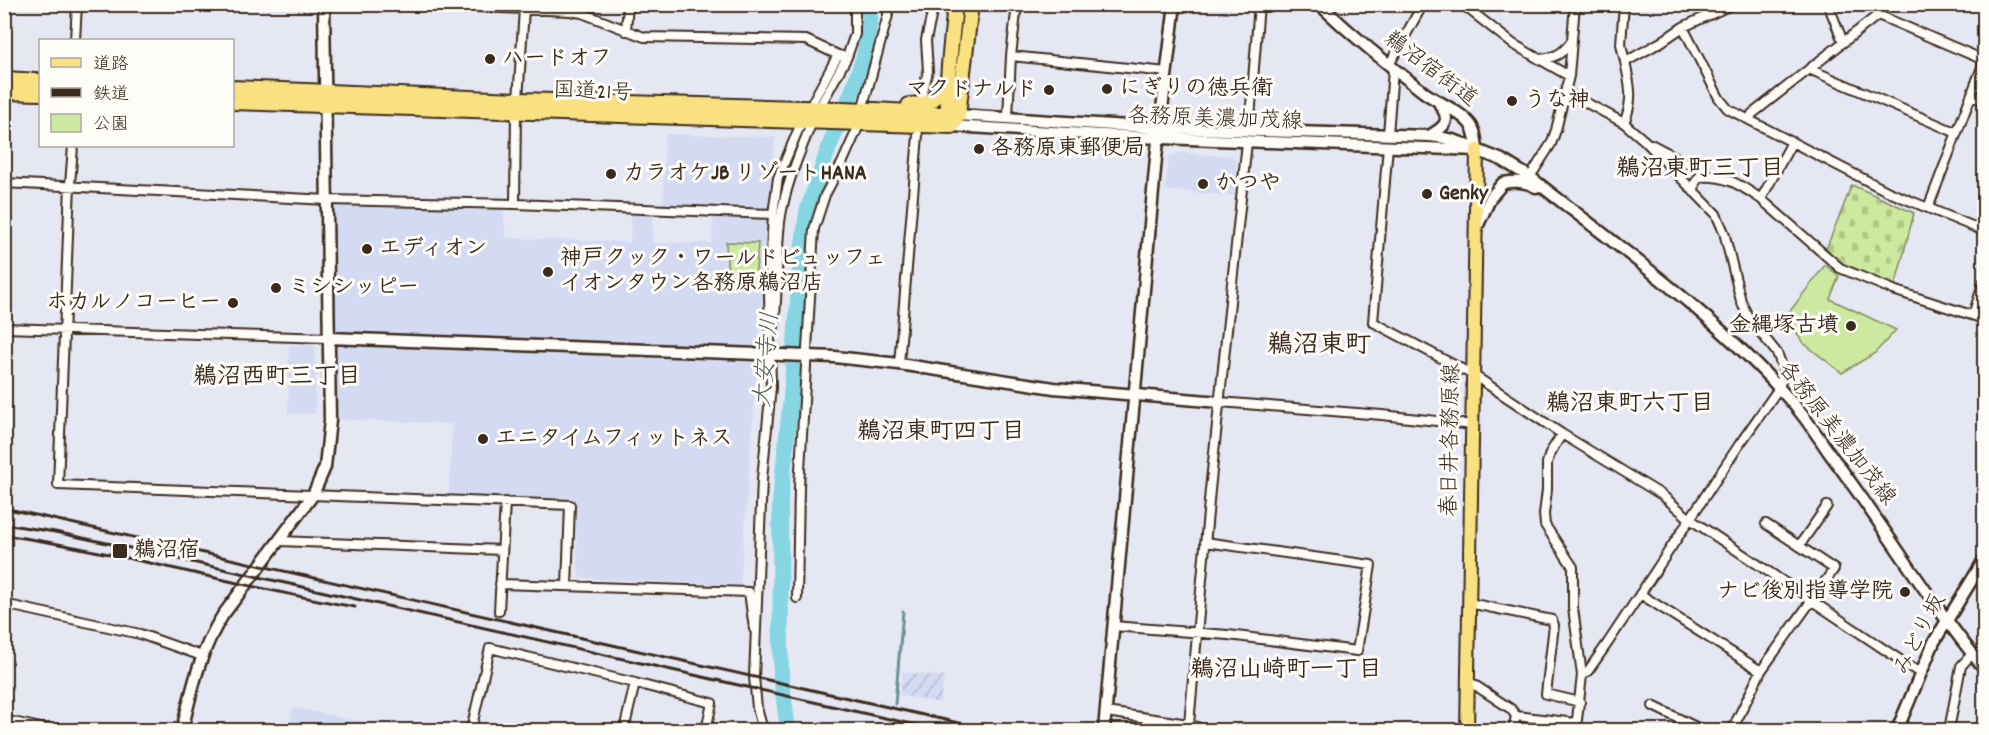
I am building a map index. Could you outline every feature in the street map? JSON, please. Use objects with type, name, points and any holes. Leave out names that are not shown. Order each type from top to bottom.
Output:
[{"type":"highway","points":[[953,118],[949,72],[955,4]]},
{"type":"highway","points":[[953,118],[971,4]]},
{"type":"highway","points":[[861,115],[886,106],[924,104],[932,101],[940,93],[949,72]]},
{"type":"highway","points":[[4,79],[39,81]]},
{"type":"highway","name":"国道21号","points":[[234,88],[326,99]]},
{"type":"highway","points":[[4,92],[39,93]]},
{"type":"highway","name":"国道21号","points":[[234,102],[326,99],[953,118]]},
{"type":"highway","name":"国道21号","points":[[861,115],[953,118]]},
{"type":"main road","name":"春日井各務原線","points":[[1467,730],[1478,150]]},
{"type":"street","points":[[75,39],[77,4]]},
{"type":"street","points":[[182,730],[210,635],[313,495],[325,467],[329,437],[329,338],[324,4]]},
{"type":"street","points":[[412,4],[582,13],[644,37],[806,40],[847,57]]},
{"type":"street","points":[[626,31],[628,4]]},
{"type":"street","points":[[770,336],[774,327],[780,223],[785,195],[794,166],[847,57],[855,34],[855,4]]},
{"type":"street","points":[[796,598],[805,356],[814,229],[825,195],[843,161],[861,115],[888,15],[888,4]]},
{"type":"street","points":[[922,96],[928,71],[926,40],[934,4]]},
{"type":"street","points":[[1008,117],[1011,56],[1017,4]]},
{"type":"street","points":[[1104,730],[1133,396],[1159,133],[1175,4]]},
{"type":"street","points":[[1189,724],[1205,542],[1248,137],[1259,4]]},
{"type":"street","name":"鵜沼宿街道","points":[[1319,4],[1391,67],[1437,101],[1465,118],[1472,126],[1478,150]]},
{"type":"street","points":[[1423,4],[1391,67],[1388,140],[1373,322],[1474,376],[1562,434],[1662,495],[1690,519],[1921,674]]},
{"type":"street","points":[[1462,4],[1513,44],[1569,76]]},
{"type":"street","points":[[1530,177],[1551,144],[1566,93],[1575,4]]},
{"type":"street","points":[[1624,4],[1621,44],[1631,87],[1630,109],[1624,123]]},
{"type":"street","points":[[1625,62],[1683,27],[1733,4]]},
{"type":"street","points":[[1828,4],[1843,42]]},
{"type":"street","points":[[514,204],[517,106],[524,9]]},
{"type":"street","points":[[1750,119],[1752,114],[1878,15],[1984,61],[1928,208]]},
{"type":"street","points":[[1683,27],[1719,98],[1728,109],[1889,192],[1984,231]]},
{"type":"street","points":[[1539,59],[1552,58],[1563,53],[1572,40]]},
{"type":"street","points":[[818,113],[838,55]]},
{"type":"street","points":[[1011,56],[1167,72]]},
{"type":"street","points":[[1809,69],[1957,133]]},
{"type":"street","points":[[1566,93],[1624,123],[1645,141],[1716,214],[1724,232],[1741,301],[1748,317],[1777,352],[1784,371],[1779,388],[1588,671],[1582,675]]},
{"type":"street","points":[[1971,96],[1984,101]]},
{"type":"street","points":[[1429,136],[1441,129],[1447,118],[1437,101]]},
{"type":"street","name":"各務原美濃加茂線","points":[[953,118],[1008,117],[1159,133]]},
{"type":"street","name":"各務原美濃加茂線","points":[[953,118],[1159,133],[1388,140],[1478,150]]},
{"type":"street","points":[[763,730],[754,677],[762,479],[773,354],[769,294],[778,178],[799,128]]},
{"type":"street","points":[[899,364],[918,135]]},
{"type":"street","name":"各務原美濃加茂線","points":[[1388,140],[1429,136],[1444,137],[1462,142],[1502,160],[1530,177],[1677,294],[1749,356],[1797,409],[1864,500],[1947,621],[1984,669]]},
{"type":"street","points":[[1645,141],[1711,176],[1734,181],[1761,199],[1840,268],[1896,291],[1984,320]]},
{"type":"street","points":[[1761,199],[1792,142]]},
{"type":"street","points":[[74,147],[70,185],[58,484],[570,505],[567,586]]},
{"type":"street","points":[[1672,169],[1678,158]]},
{"type":"street","points":[[1694,192],[1695,183],[1699,177],[1711,176]]},
{"type":"street","points":[[1477,228],[1491,197],[1503,183],[1528,182],[1552,195]]},
{"type":"street","points":[[4,183],[328,200],[514,204],[774,214]]},
{"type":"street","points":[[1973,315],[1984,281]]},
{"type":"street","points":[[4,328],[805,356],[899,364],[1034,386],[1382,415],[1473,425]]},
{"type":"street","points":[[1516,717],[1577,727],[1582,675],[1573,608],[1573,567],[1545,525],[1546,463],[1562,434]]},
{"type":"street","points":[[499,611],[505,502]]},
{"type":"street","points":[[1799,546],[1827,506]]},
{"type":"street","points":[[1732,730],[1761,671],[1834,569],[1766,524]]},
{"type":"street","points":[[280,541],[502,550]]},
{"type":"street","points":[[1113,626],[1197,632],[1357,651],[1371,564],[1205,542]]},
{"type":"street","name":"みどり坂","points":[[1897,730],[1934,642],[1984,560]]},
{"type":"street","points":[[500,584],[749,592],[753,627],[757,636]]},
{"type":"street","points":[[1640,594],[1761,671]]},
{"type":"street","points":[[1469,603],[1552,620],[1554,625],[1546,694],[1580,702]]},
{"type":"street","points":[[4,604],[140,634],[202,656]]},
{"type":"street","points":[[471,730],[490,648],[712,703],[706,730]]},
{"type":"street","points":[[1949,730],[1961,666],[1972,654]]},
{"type":"street","points":[[1467,680],[1511,709],[1516,717],[1513,730]]},
{"type":"street","points":[[624,730],[635,683]]},
{"type":"street","points":[[1653,706],[1702,730]]},
{"type":"street","points":[[1106,712],[1189,724],[1205,730]]},
{"type":"street","points":[[4,720],[50,730]]},
{"type":"shaded area","points":[[665,134],[775,137],[740,585],[579,578],[574,502],[449,496],[452,424],[336,419],[332,204],[503,206],[506,238],[630,242],[631,211],[653,213],[652,243],[712,243],[714,208],[663,204]]},
{"type":"shaded area","points":[[1180,153],[1232,156],[1237,161],[1234,196],[1165,190],[1169,156]]},
{"type":"shaded area","points":[[289,345],[315,345],[315,414],[288,414]]},
{"type":"shaded area","points":[[903,672],[944,676],[940,703],[900,695]]},
{"type":"shaded area","points":[[293,707],[397,730],[288,730]]},
{"type":"green space","points":[[1852,185],[1914,213],[1895,287],[1840,265],[1826,249]]},
{"type":"green space","points":[[726,242],[758,243],[755,282],[728,281]]},
{"type":"green space","points":[[1825,265],[1839,276],[1830,299],[1896,330],[1875,353],[1842,373],[1802,342],[1787,315]]},
{"type":"waterway","name":"大安寺川","points":[[788,730],[781,677],[780,501],[791,398],[801,260],[807,212],[865,53],[870,19],[869,4]]},
{"type":"waterway","points":[[895,704],[903,611]]},
{"type":"railway","points":[[4,508],[990,730]]},
{"type":"railway","points":[[4,524],[121,546],[938,730]]},
{"type":"railway","points":[[4,535],[93,551],[355,607]]},
{"type":"place","name":"ハードオフ","points":[[490,59]]},
{"type":"place","name":"にぎりの徳兵衛","points":[[1107,89]]},
{"type":"place","name":"マクドナルド","points":[[1049,90]]},
{"type":"place","name":"うな神","points":[[1512,101]]},
{"type":"place","name":"各務原東郵便局","points":[[979,149]]},
{"type":"place","name":"カラオケJB リゾートHANA","points":[[611,174]]},
{"type":"place","name":"かつや","points":[[1203,184]]},
{"type":"place","name":"Genky","points":[[1427,194]]},
{"type":"place","name":"エディオン","points":[[367,249]]},
{"type":"place","name":"神戸クック・ワールドビュッフェ イオンタウン各務原鵜沼店","points":[[548,272]]},
{"type":"place","name":"ミシシッピー","points":[[276,288]]},
{"type":"place","name":"ホカルノコーヒー","points":[[233,303]]},
{"type":"place","name":"金縄塚古墳","points":[[1851,326]]},
{"type":"place","name":"エニタイムフィットネス","points":[[483,439]]},
{"type":"place","name":"鵜沼宿","points":[[120,551]]},
{"type":"place","name":"ナビ後別指導学院","points":[[1905,592]]},
{"type":"district","name":"鵜沼東町三丁目","points":[[1700,170]]},
{"type":"district","name":"鵜沼東町","points":[[1319,346]]},
{"type":"district","name":"鵜沼西町三丁目","points":[[277,378]]},
{"type":"district","name":"鵜沼東町六丁目","points":[[1630,405]]},
{"type":"district","name":"鵜沼東町四丁目","points":[[941,433]]},
{"type":"district","name":"鵜沼山崎町一丁目","points":[[1286,671]]}]
